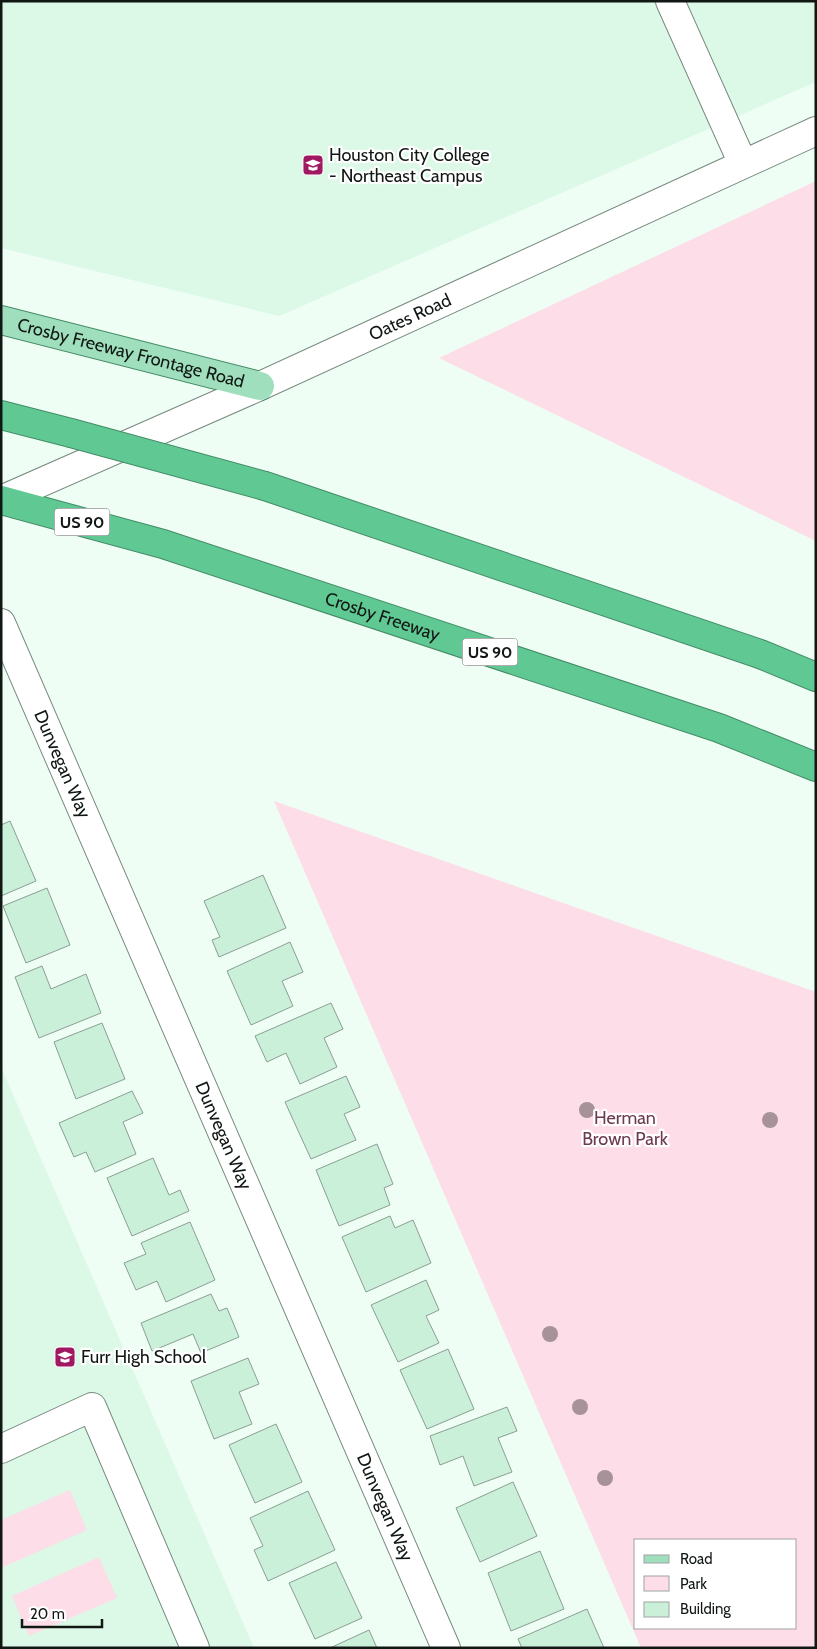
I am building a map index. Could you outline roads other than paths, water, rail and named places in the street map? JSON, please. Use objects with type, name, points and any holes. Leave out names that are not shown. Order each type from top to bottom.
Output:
[{"type":"highway","points":[[1,414],[264,486],[760,654],[816,677]]},
{"type":"highway","name":"Crosby Freeway","points":[[1,500],[163,544],[719,728],[816,767]]},
{"type":"main road","name":"Crosby Freeway Frontage Road","points":[[1,320],[260,386]]},
{"type":"street","points":[[670,1],[743,164]]},
{"type":"street","name":"Oates Road","points":[[1,500],[260,386],[816,131]]},
{"type":"street","name":"Dunvegan Way","points":[[1,623],[446,1648]]},
{"type":"street","points":[[1,1449],[92,1407],[195,1648]]},
{"type":"place","name":"Houston City College - Northeast Campus","points":[[313,165]]},
{"type":"place","name":"Furr High School","points":[[65,1357]]},
{"type":"park label","name":"Herman Brown Park","points":[[625,1128]]}]
